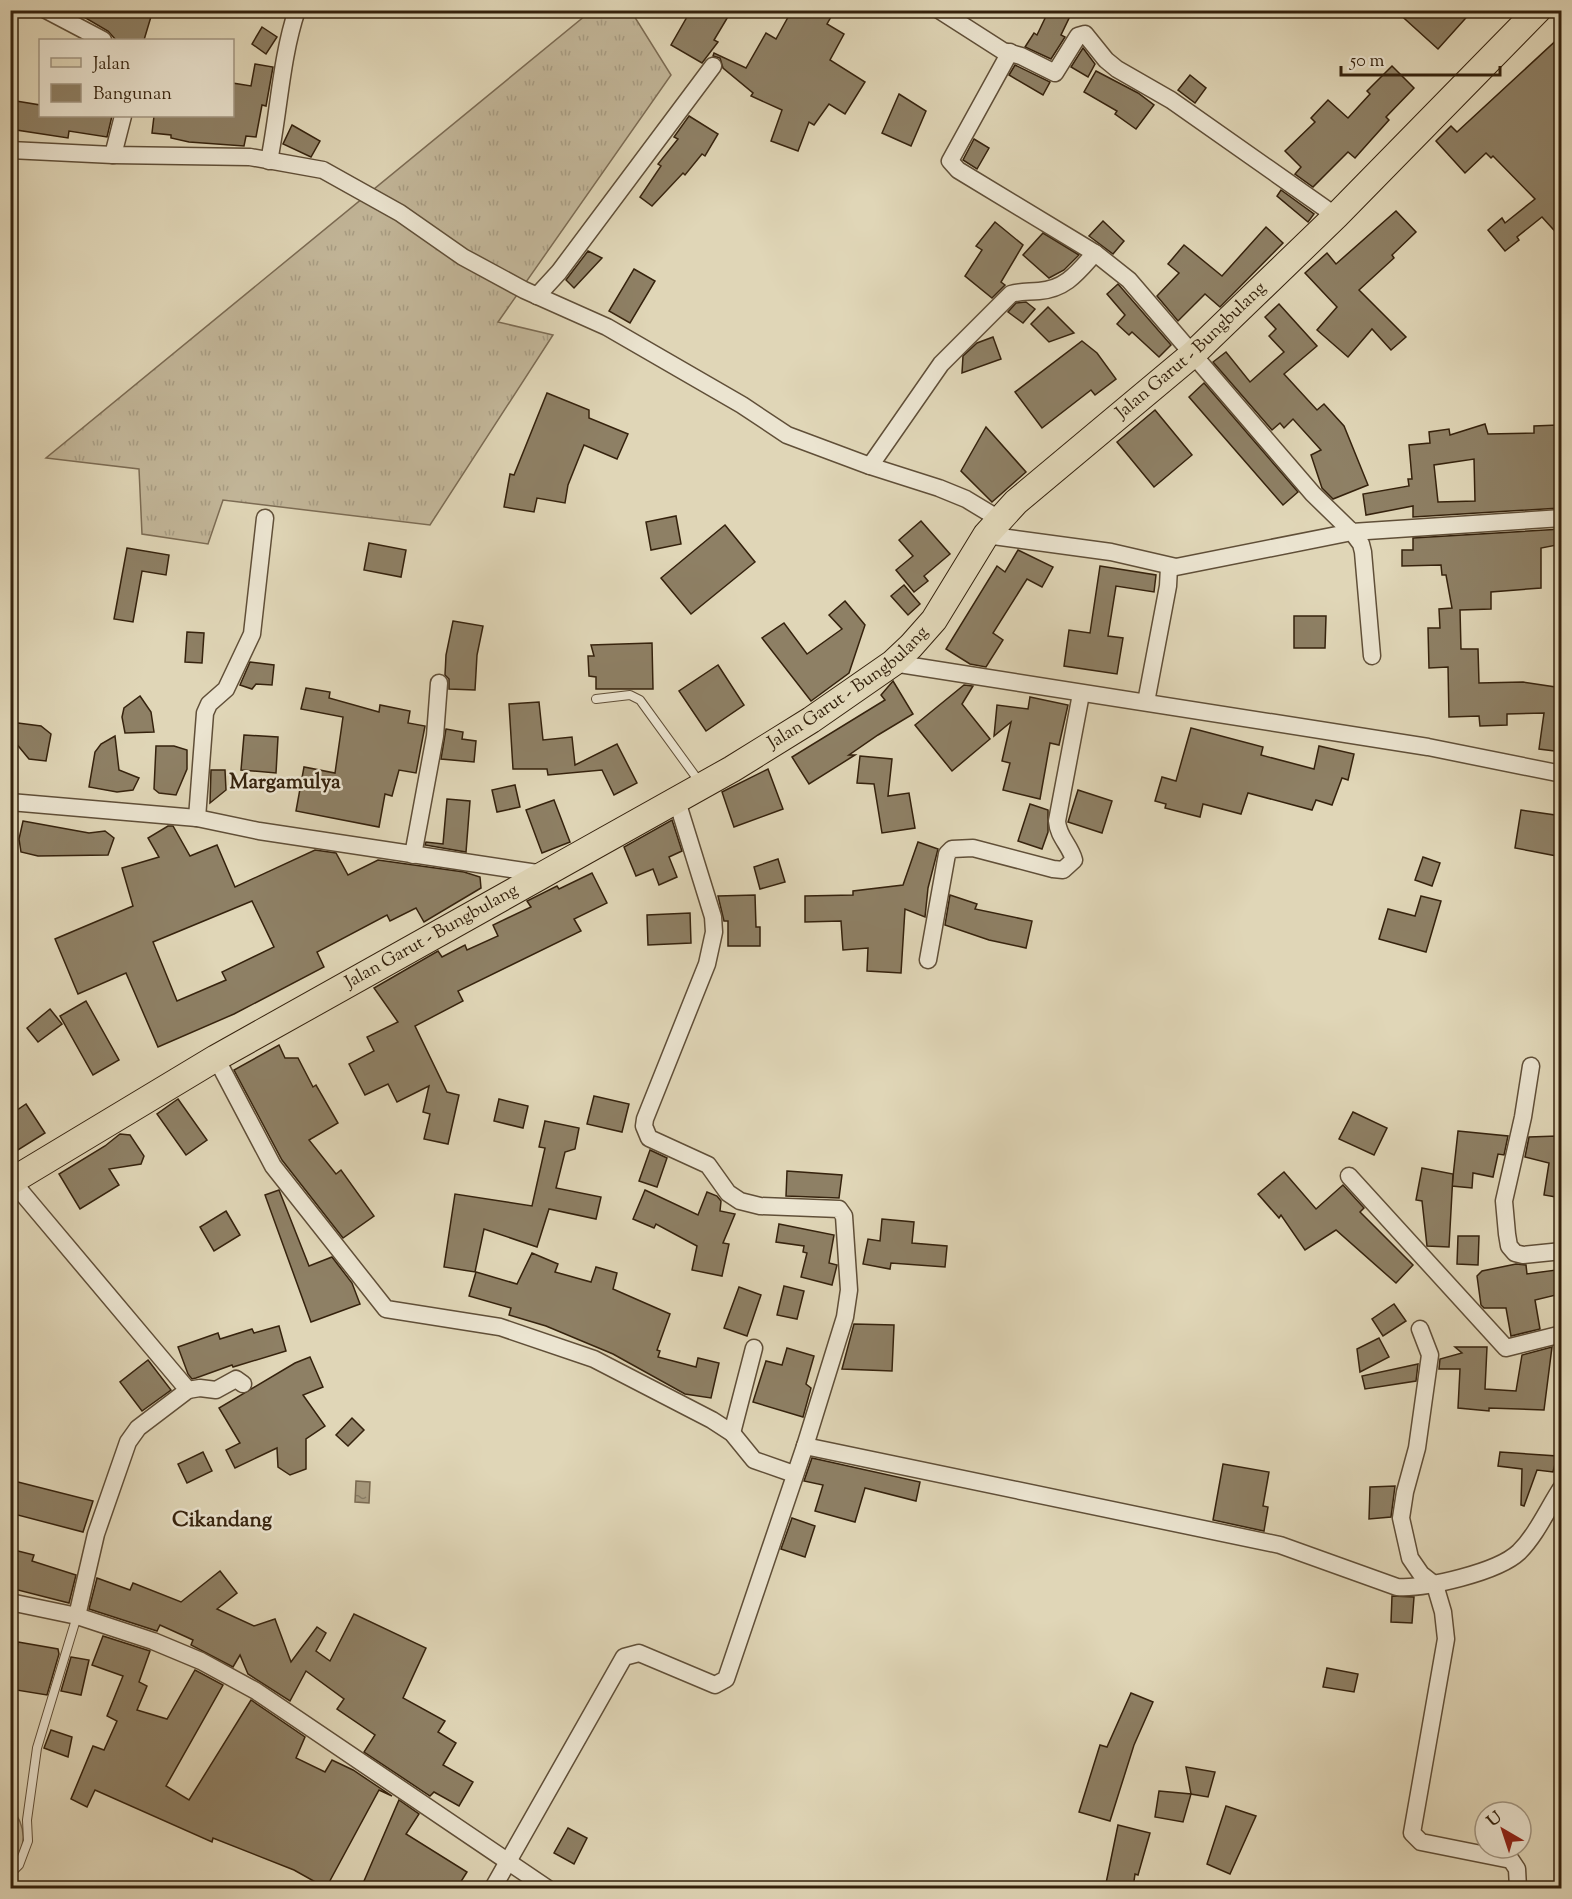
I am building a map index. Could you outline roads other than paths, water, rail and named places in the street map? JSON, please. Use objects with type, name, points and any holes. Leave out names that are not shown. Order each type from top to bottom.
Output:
[{"type":"main road","name":"Jalan Garut - Bungbulang","points":[[11,1182],[216,1058],[677,801],[812,720],[893,663],[934,620],[993,527],[1050,472],[1193,354],[1336,216],[1538,10]]},
{"type":"street","points":[[46,10],[101,39]]},
{"type":"street","points":[[269,161],[285,73],[286,42],[297,10]]},
{"type":"street","points":[[939,10],[1003,51],[1010,52],[1055,73],[1078,36],[1085,34],[1106,60],[1117,69],[1171,100],[1336,216]]},
{"type":"street","points":[[1010,52],[950,161],[958,170],[1095,252],[1129,280],[1313,494],[1358,538],[1363,552],[1372,656]]},
{"type":"street","points":[[537,296],[559,272],[713,66]]},
{"type":"street","points":[[113,155],[123,117]]},
{"type":"street","points":[[10,150],[113,155],[250,157],[323,170],[400,213],[463,256],[537,296],[607,327],[742,405],[787,435],[966,499],[993,527],[1111,552],[1168,567],[1352,531],[1562,518]]},
{"type":"street","points":[[870,466],[941,364],[1011,294],[1059,288],[1073,278],[1095,252]]},
{"type":"street","points":[[197,818],[206,713],[209,704],[226,689],[252,634],[265,518]]},
{"type":"street","points":[[1146,702],[1168,586],[1168,567]]},
{"type":"street","points":[[893,663],[1428,747],[1562,774]]},
{"type":"street","points":[[413,855],[435,736],[439,683]]},
{"type":"street","points":[[928,960],[947,854],[952,849],[973,848],[1063,870],[1074,860],[1072,851],[1058,830],[1057,821],[1080,694]]},
{"type":"street","points":[[493,1888],[624,1657],[639,1653],[715,1685],[726,1679],[805,1446],[847,1302],[843,1212],[836,1208],[760,1206],[740,1200],[728,1193],[708,1165],[656,1143],[649,1138],[644,1126],[707,964],[714,932],[713,917],[677,801]]},
{"type":"street","points":[[10,802],[197,818],[259,831],[546,874]]},
{"type":"street","points":[[216,1058],[273,1166],[386,1309],[500,1327],[594,1359],[732,1433],[754,1460],[794,1474]]},
{"type":"street","points":[[1531,1066],[1523,1117],[1504,1202],[1509,1246],[1515,1253],[1542,1254],[1562,1251]]},
{"type":"street","points":[[1349,1176],[1506,1348],[1562,1334]]},
{"type":"street","points":[[11,1182],[188,1390]]},
{"type":"street","points":[[1420,1329],[1430,1355],[1417,1448],[1405,1492],[1401,1518],[1410,1558],[1421,1575],[1435,1585],[1443,1612],[1446,1639],[1412,1833],[1421,1842],[1511,1860],[1517,1869],[1518,1888]]},
{"type":"street","points":[[732,1433],[754,1348]]},
{"type":"street","points":[[77,1616],[96,1534],[128,1442],[138,1428],[188,1390],[200,1388],[216,1390],[236,1379],[243,1384]]},
{"type":"street","points":[[805,1446],[1280,1545],[1397,1587],[1435,1585],[1499,1564],[1517,1554],[1527,1543],[1562,1486]]},
{"type":"street","points":[[10,1602],[77,1616],[191,1657],[256,1691],[547,1888]]},
{"type":"lane","points":[[596,699],[630,695],[640,700],[702,786]]},
{"type":"lane","points":[[10,1874],[22,1860],[28,1841],[27,1820],[37,1748],[77,1616]]},
{"type":"water","points":[[356,1481],[370,1482],[369,1503],[355,1502]]},
{"type":"district","name":"Margamulya","points":[[285,783]]},
{"type":"district","name":"Cikandang","points":[[222,1521]]}]
